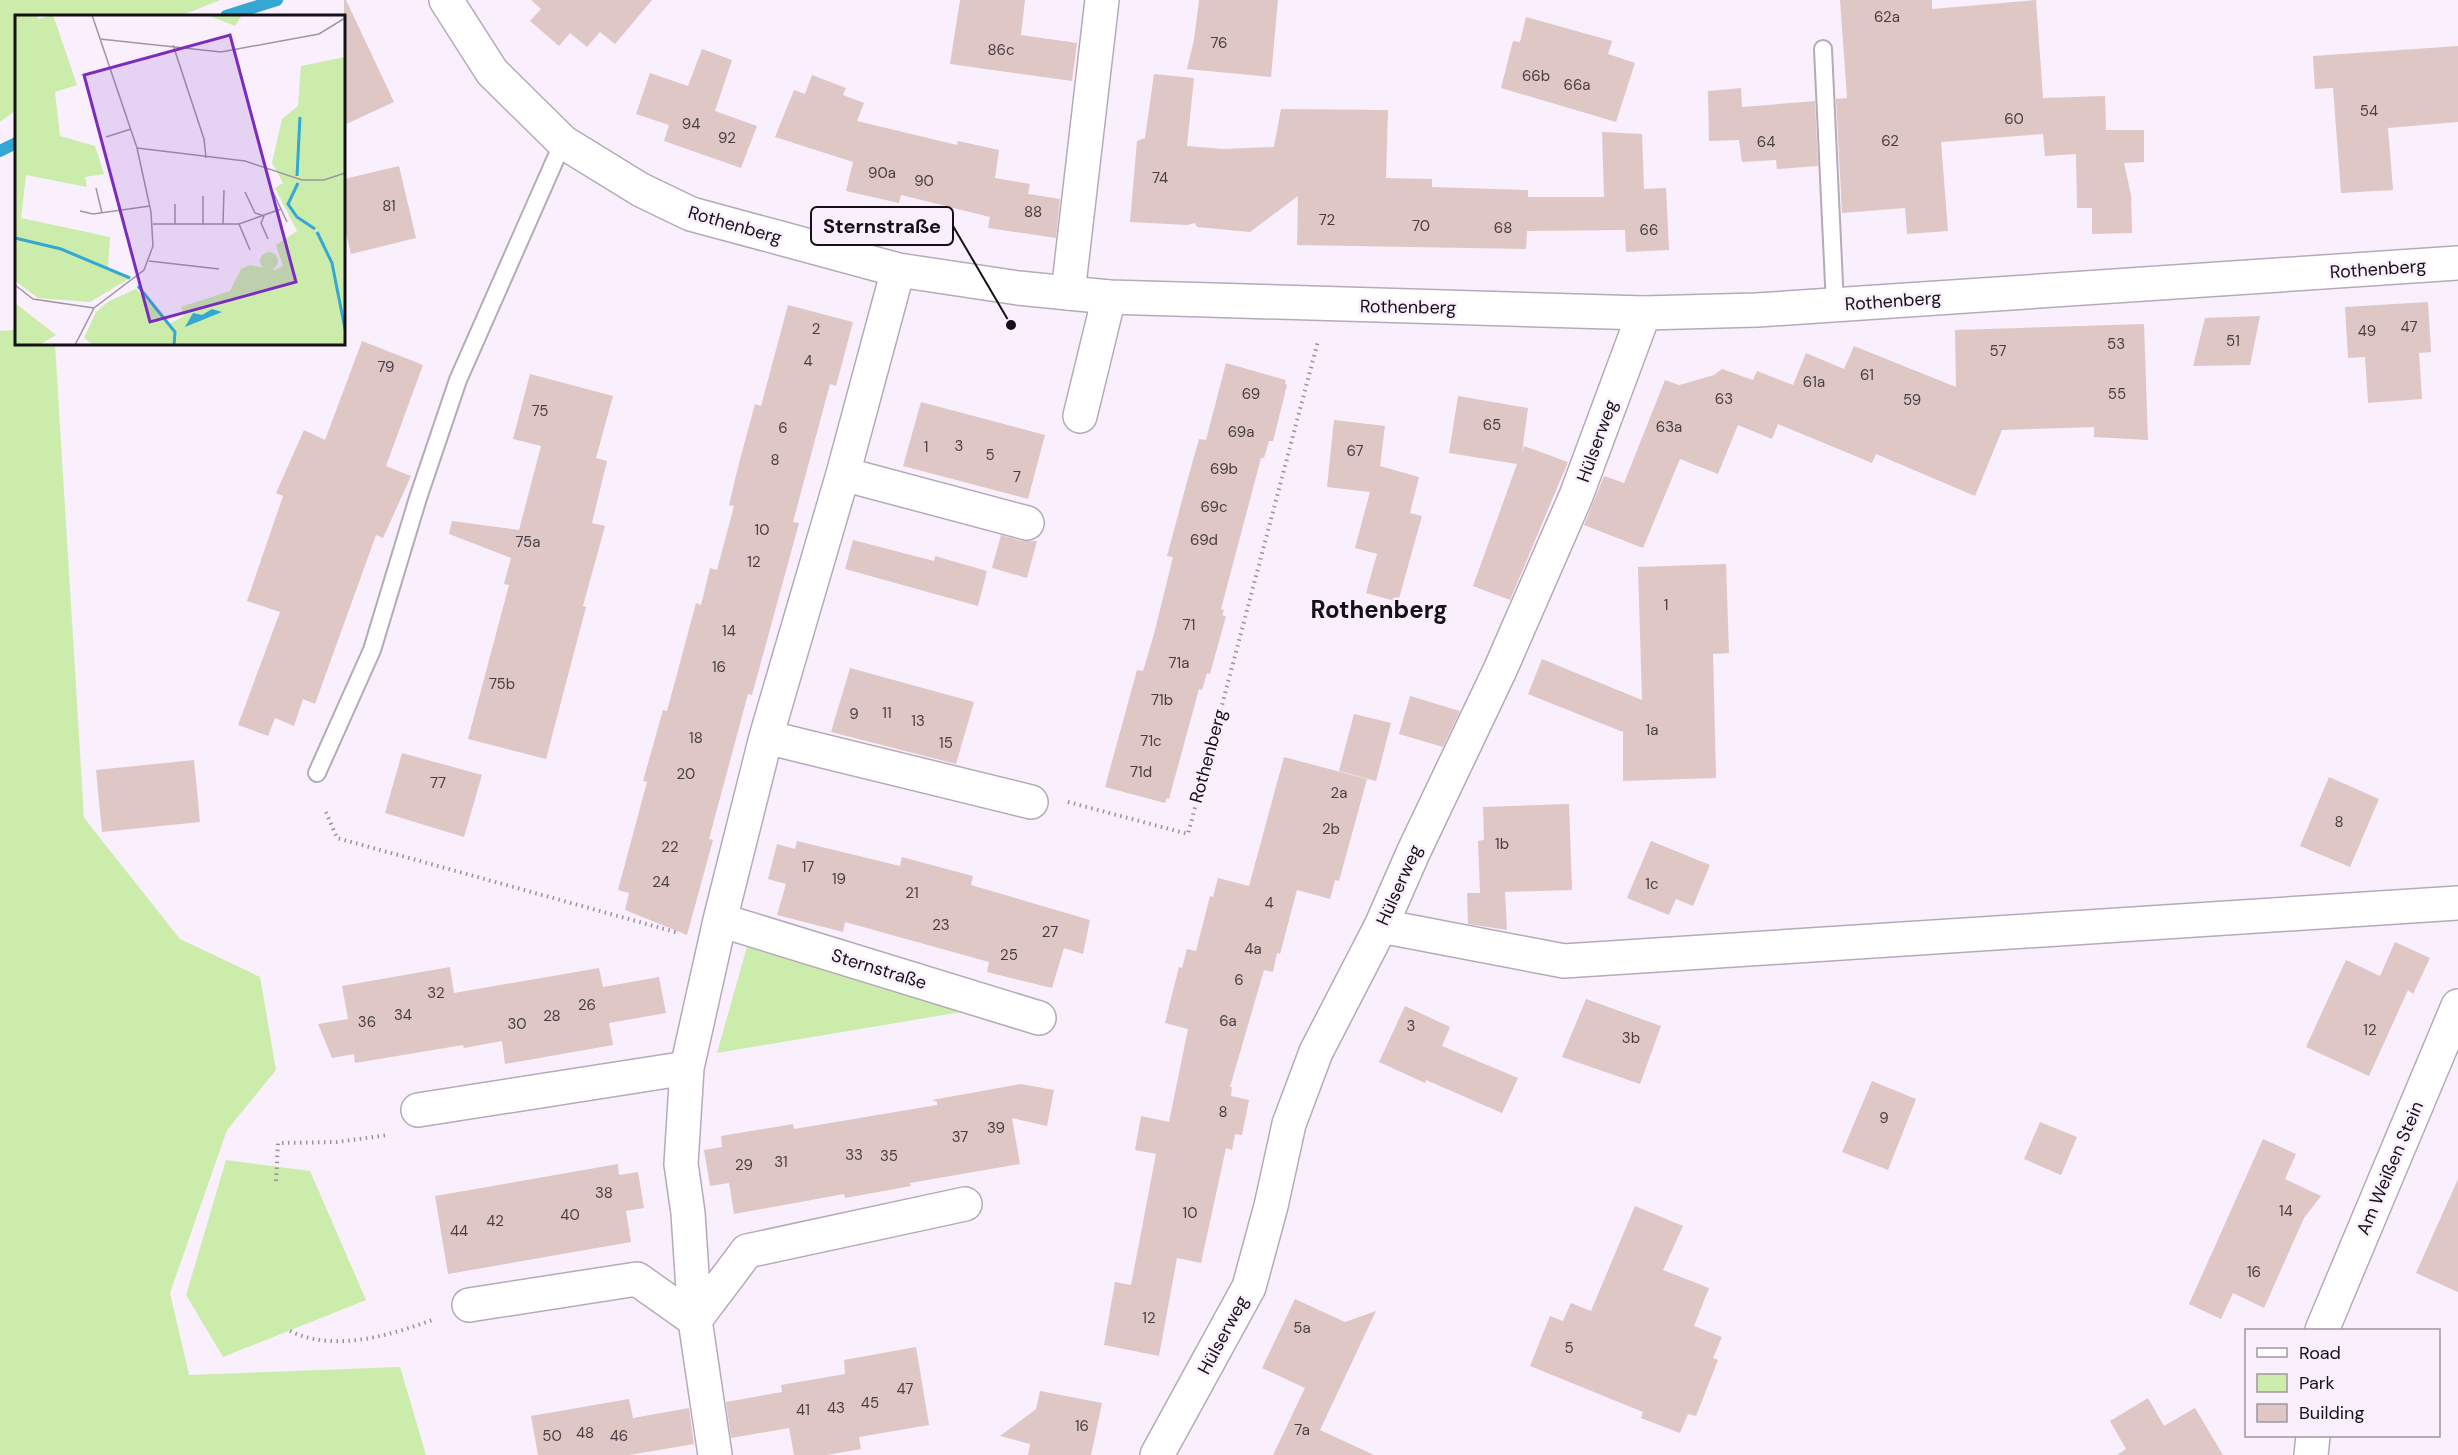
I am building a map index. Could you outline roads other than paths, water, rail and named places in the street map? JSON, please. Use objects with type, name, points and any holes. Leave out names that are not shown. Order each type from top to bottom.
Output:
[{"type":"street","name":"Rothenberg","points":[[446,0],[492,72],[563,142],[640,190],[691,214],[898,270],[1018,288],[1109,297],[1644,313],[1835,305],[2458,263]]},
{"type":"street","points":[[1068,293],[1102,0]]},
{"type":"street","points":[[715,1455],[695,1320],[688,1214],[681,1164],[687,1068],[717,931],[766,737],[843,474],[898,270]]},
{"type":"street","points":[[1080,416],[1109,297]]},
{"type":"street","name":"Hülserweg","points":[[1157,1455],[1249,1287],[1271,1206],[1289,1124],[1316,1052],[1382,926],[1413,853],[1500,670],[1576,496],[1644,313]]},
{"type":"street","points":[[843,474],[1027,522]]},
{"type":"street","points":[[766,737],[1031,802]]},
{"type":"street","points":[[1382,926],[1563,961],[2458,903]]},
{"type":"street","name":"Sternstraße","points":[[717,931],[1039,1018]]},
{"type":"street","name":"Am Weißen Stein","points":[[2322,1329],[2458,1006]]},
{"type":"street","points":[[418,1110],[687,1068]]},
{"type":"street","points":[[695,1320],[747,1251],[965,1204]]},
{"type":"street","points":[[469,1305],[637,1279],[695,1320]]},
{"type":"street","points":[[2311,1455],[2313,1437]]},
{"type":"lane","points":[[1822,49],[1835,305]]},
{"type":"lane","points":[[317,773],[372,650],[418,498],[458,380],[563,142]]},
{"type":"waterway","points":[[229,15],[277,0]]},
{"type":"waterway","points":[[0,151],[15,144]]},
{"type":"place","name":"Sternstraße","points":[[1011,325]]},
{"type":"district","name":"Rothenberg","points":[[1379,609]]}]
